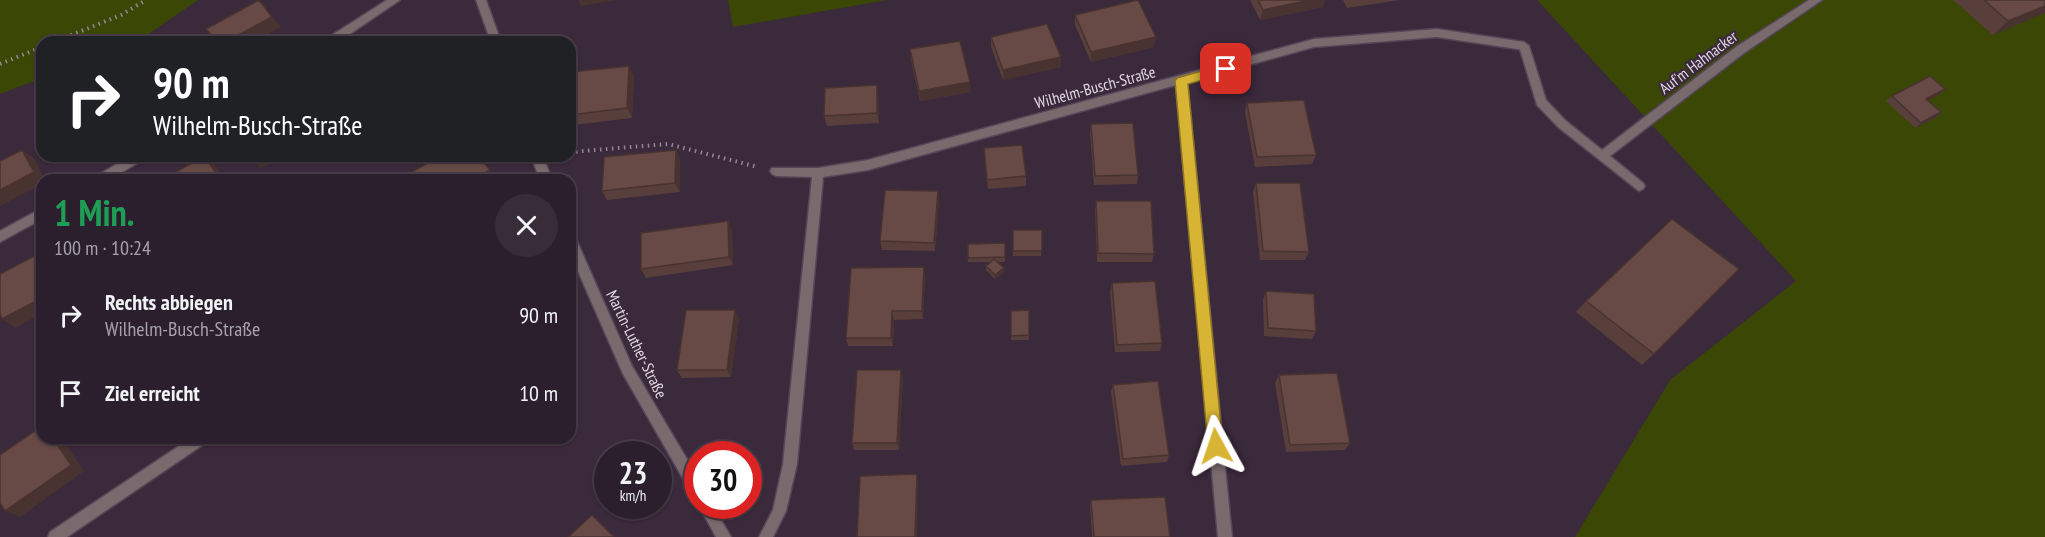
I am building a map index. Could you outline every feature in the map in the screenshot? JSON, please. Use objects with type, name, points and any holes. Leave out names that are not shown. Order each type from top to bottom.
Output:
[{"type":"street","points":[[339,36],[395,0]]},
{"type":"street","points":[[481,0],[494,36]]},
{"type":"street","name":"Auf'm Hahnacker","points":[[1602,156],[1740,50],[1817,0]]},
{"type":"street","name":"Wilhelm-Busch-Straße","points":[[776,171],[818,173],[868,165],[1314,43],[1437,33],[1524,46],[1541,102],[1562,124],[1602,156]]},
{"type":"street","points":[[1181,81],[1225,537]]},
{"type":"street","points":[[1602,156],[1638,186]]},
{"type":"street","points":[[109,174],[130,162]]},
{"type":"street","points":[[766,537],[779,511],[790,464],[818,173]]},
{"type":"street","points":[[0,237],[36,216]]},
{"type":"street","name":"Martin-Luther-Straße","points":[[576,253],[627,370],[684,467]]},
{"type":"street","points":[[55,537],[193,444]]},
{"type":"street","points":[[714,519],[724,537]]},
{"type":"path","points":[[69,36],[122,15],[146,0]]},
{"type":"path","points":[[0,64],[36,49]]},
{"type":"path","points":[[576,152],[668,144],[776,171]]},
{"type":"green space","points":[[0,0],[198,0],[146,36],[36,36],[36,80],[0,94]]},
{"type":"green space","points":[[728,0],[887,0],[733,27]]},
{"type":"green space","points":[[1537,0],[2045,0],[2045,537],[1575,537],[1670,380],[1796,281]]},
{"type":"building","points":[[259,0],[272,17],[236,36],[212,36],[206,29]]},
{"type":"building","points":[[1138,0],[1156,37],[1091,52],[1075,15]]},
{"type":"building","points":[[1258,0],[1310,0],[1263,10]]},
{"type":"building","points":[[1984,0],[2045,0],[2045,6],[2008,21]]},
{"type":"building","points":[[1047,24],[1061,57],[1003,70],[991,37]]},
{"type":"building","points":[[960,41],[970,82],[919,91],[910,49]]},
{"type":"building","points":[[629,66],[627,108],[576,114],[576,71]]},
{"type":"building","points":[[1930,76],[1945,89],[1926,99],[1941,112],[1921,123],[1892,96]]},
{"type":"building","points":[[877,85],[877,113],[824,116],[825,88]]},
{"type":"building","points":[[1304,100],[1316,155],[1257,157],[1247,103]]},
{"type":"building","points":[[1133,123],[1138,175],[1095,176],[1091,124]]},
{"type":"building","points":[[1022,145],[1026,176],[987,180],[984,148]]},
{"type":"building","points":[[22,150],[34,172],[0,190],[0,161]]},
{"type":"building","points":[[676,150],[675,183],[602,191],[604,157]]},
{"type":"building","points":[[194,162],[208,162],[217,174],[172,174]]},
{"type":"building","points":[[429,162],[483,162],[490,170],[484,174],[409,174]]},
{"type":"building","points":[[1256,183],[1300,183],[1309,252],[1263,251]]},
{"type":"building","points":[[885,190],[938,191],[934,243],[880,241]]},
{"type":"building","points":[[1096,201],[1151,201],[1154,254],[1098,253]]},
{"type":"building","points":[[1672,219],[1739,269],[1654,354],[1586,301]]},
{"type":"building","points":[[728,221],[729,257],[641,269],[641,233]]},
{"type":"building","points":[[1013,230],[1042,230],[1042,251],[1013,251]]},
{"type":"building","points":[[1005,243],[1005,257],[968,258],[968,244]]},
{"type":"building","points":[[36,255],[36,301],[2,319],[0,274]]},
{"type":"building","points":[[994,259],[1004,268],[995,275],[986,266]]},
{"type":"building","points":[[924,267],[922,311],[892,311],[891,338],[846,338],[851,268]]},
{"type":"building","points":[[1155,281],[1162,343],[1117,345],[1112,283]]},
{"type":"building","points":[[1266,291],[1314,294],[1316,331],[1268,328]]},
{"type":"building","points":[[686,310],[735,310],[727,370],[677,370]]},
{"type":"building","points":[[1029,310],[1029,335],[1011,336],[1011,311]]},
{"type":"building","points":[[857,370],[901,370],[897,443],[852,443]]},
{"type":"building","points":[[1337,373],[1350,443],[1290,445],[1279,375]]},
{"type":"building","points":[[1158,381],[1169,455],[1123,459],[1113,385]]},
{"type":"building","points":[[36,430],[36,444],[57,444],[71,465],[5,511],[0,503],[0,455]]},
{"type":"building","points":[[917,474],[915,537],[857,537],[860,476]]},
{"type":"building","points":[[1165,497],[1170,537],[1094,537],[1091,500]]},
{"type":"building","points":[[592,515],[614,537],[568,537]]},
{"type":"route","points":[[1216,446],[1181,81],[1226,69]]}]
